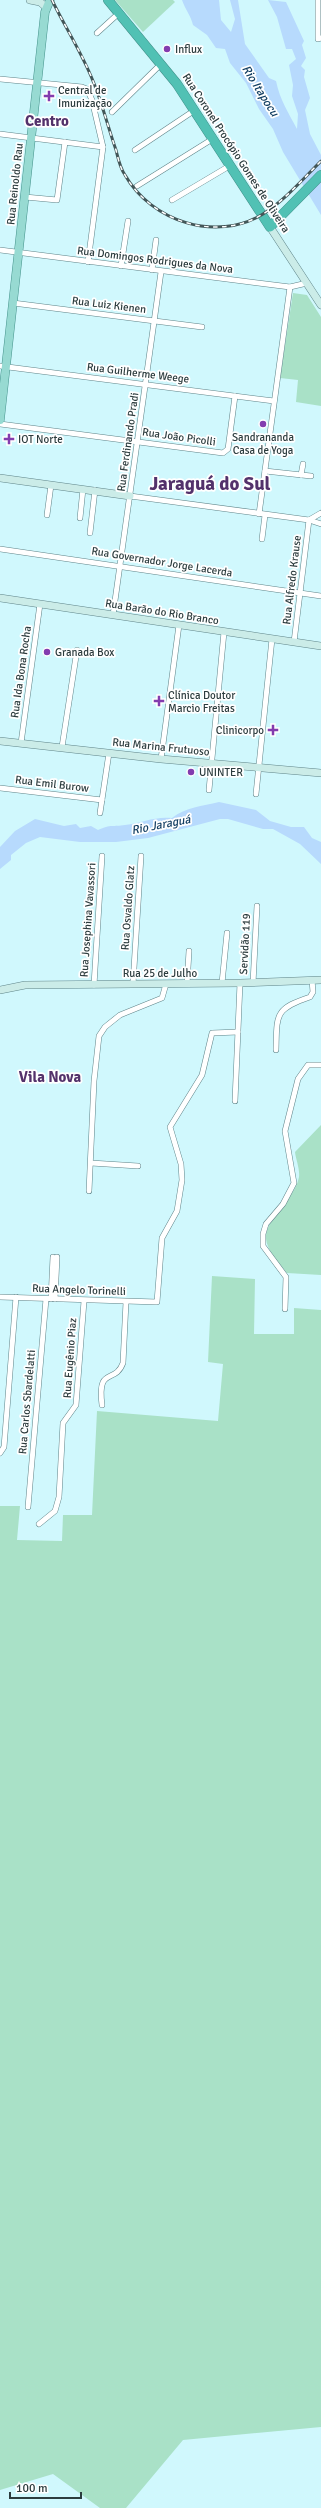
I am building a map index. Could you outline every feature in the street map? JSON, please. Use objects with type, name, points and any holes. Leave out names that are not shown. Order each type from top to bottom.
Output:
[{"type":"highway","name":"Rua Coronel Procópio Gomes de Oliveira","points":[[108,0],[161,64],[195,110],[270,227]]},
{"type":"highway","points":[[270,227],[321,175]]},
{"type":"main road","name":"Rua Reinoldo Rau","points":[[0,420],[3,366],[13,302],[37,83],[48,4]]},
{"type":"street","points":[[30,0],[48,4]]},
{"type":"street","points":[[318,0],[320,39]]},
{"type":"street","points":[[97,33],[119,13]]},
{"type":"street","points":[[112,112],[161,64]]},
{"type":"street","points":[[0,79],[87,89],[92,100],[103,147],[88,262]]},
{"type":"street","points":[[135,150],[195,110]]},
{"type":"street","points":[[0,134],[103,147]]},
{"type":"street","points":[[137,186],[214,138]]},
{"type":"street","points":[[25,197],[57,200],[65,142]]},
{"type":"street","points":[[172,200],[231,165]]},
{"type":"street","points":[[121,266],[128,221]]},
{"type":"street","name":"Rua Coronel Procópio Gomes de Oliveira","points":[[270,227],[321,305]]},
{"type":"street","points":[[152,270],[156,240]]},
{"type":"street","name":"Rua Domingos Rodrigues da Nova","points":[[0,250],[161,272],[290,287],[307,283]]},
{"type":"street","name":"Rua Ferdinando Pradi","points":[[114,615],[161,272]]},
{"type":"street","points":[[262,539],[265,471],[290,287]]},
{"type":"street","name":"Rua Luiz Kienen","points":[[13,302],[202,327]]},
{"type":"street","name":"Rua Guilherme Weege","points":[[3,366],[274,401]]},
{"type":"street","name":"Rua João Picolli","points":[[0,424],[227,452],[235,396]]},
{"type":"street","points":[[301,475],[303,464]]},
{"type":"street","points":[[265,471],[312,476]]},
{"type":"street","points":[[0,478],[309,520],[321,524]]},
{"type":"street","points":[[47,515],[51,485]]},
{"type":"street","points":[[80,518],[83,489]]},
{"type":"street","points":[[90,533],[95,490]]},
{"type":"street","points":[[309,520],[321,513]]},
{"type":"street","name":"Rua Alfredo Krause","points":[[294,642],[309,520]]},
{"type":"street","name":"Rua Governador Jorge Lacerda","points":[[0,549],[120,565],[321,596]]},
{"type":"street","name":"Rua Barão do Rio Branco","points":[[0,598],[321,646]]},
{"type":"street","name":"Rua Ida Bona Rocha","points":[[21,743],[40,604]]},
{"type":"street","points":[[161,759],[179,625]]},
{"type":"street","points":[[209,790],[224,632]]},
{"type":"street","points":[[256,794],[272,639]]},
{"type":"street","points":[[62,748],[77,650]]},
{"type":"street","name":"Rua Marina Frutuoso","points":[[0,741],[211,764],[321,773]]},
{"type":"street","points":[[100,813],[109,753]]},
{"type":"street","name":"Rua Emil Burow","points":[[0,788],[102,800]]},
{"type":"street","name":"Rua Josephina Vavassori","points":[[94,985],[102,856]]},
{"type":"street","name":"Rua Osvaldo Glatz","points":[[133,984],[141,856]]},
{"type":"street","name":"Servidão 119","points":[[253,983],[257,906]]},
{"type":"street","points":[[222,983],[227,932]]},
{"type":"street","points":[[187,984],[189,951]]},
{"type":"street","points":[[276,1050],[278,1015],[281,1010],[310,997],[313,992],[312,980]]},
{"type":"street","name":"Rua 25 de Julho","points":[[0,990],[25,985],[253,983],[321,980]]},
{"type":"street","points":[[235,1101],[240,983]]},
{"type":"street","points":[[90,1191],[94,1081],[99,1036],[105,1027],[120,1015],[162,998],[166,984]]},
{"type":"street","name":"Rua Angelo Torinelli","points":[[0,1297],[157,1302],[162,1238],[177,1211],[182,1180],[181,1164],[170,1127],[202,1075],[212,1033],[238,1032]]},
{"type":"street","points":[[285,1309],[286,1277],[263,1246],[263,1234],[266,1224],[283,1204],[294,1183],[285,1131],[298,1079],[308,1065],[321,1065]]},
{"type":"street","points":[[91,1163],[138,1166]]},
{"type":"street","name":"Rua Carlos Sbardelatti","points":[[28,1507],[55,1257]]},
{"type":"street","points":[[0,1453],[4,1447],[16,1297]]},
{"type":"street","name":"Rua Eugênio Piaz","points":[[39,1524],[52,1515],[57,1505],[63,1423],[76,1402],[84,1300]]},
{"type":"street","points":[[102,1405],[101,1385],[104,1380],[119,1370],[123,1363],[126,1302]]},
{"type":"green space","points":[[115,0],[173,0],[175,2],[143,32]]},
{"type":"green space","points":[[293,293],[307,295],[321,317],[321,406],[296,402],[298,380],[280,378]]},
{"type":"green space","points":[[321,1125],[321,1275],[287,1273],[274,1257],[267,1244],[267,1232],[270,1224],[292,1193],[299,1177],[295,1152]]},
{"type":"green space","points":[[212,1276],[255,1279],[254,1334],[294,1334],[294,1308],[321,1310],[321,2427],[183,2440],[126,2508],[100,2508],[53,2474],[0,2490],[0,1506],[20,1506],[17,1540],[62,1541],[63,1515],[92,1515],[97,1411],[218,1421],[223,1364],[208,1362]]},
{"type":"water","name":"Rio Itapocu","points":[[182,0],[219,0],[221,20],[231,32],[235,19],[230,0],[238,0],[245,44],[269,78],[276,81],[282,100],[297,129],[298,114],[292,96],[293,85],[289,65],[296,59],[292,49],[286,49],[277,17],[268,0],[286,2],[304,41],[302,45],[306,58],[301,66],[305,70],[304,77],[310,98],[305,110],[310,134],[321,155],[321,215],[283,152],[273,129],[259,109],[246,83],[230,63],[225,49],[216,48],[207,35],[193,25]]},
{"type":"water","name":"Rio Jaraguá","points":[[219,802],[256,810],[270,821],[291,827],[304,827],[312,838],[321,842],[321,864],[300,844],[273,829],[263,829],[228,819],[220,819],[148,838],[116,842],[80,842],[40,837],[26,843],[11,855],[11,860],[0,869],[0,847],[15,831],[35,819],[64,826],[76,824],[80,828],[91,826],[98,830],[109,826],[121,826],[154,819],[172,818],[183,811]]},
{"type":"railway","points":[[52,0],[84,60],[93,81],[123,172],[136,191],[151,205],[186,223],[206,227],[225,227],[245,223],[263,214],[279,202],[321,161]]},
{"type":"place","name":"Influx","points":[[167,49]]},
{"type":"place","name":"Central de Imunização","points":[[49,96]]},
{"type":"place","name":"Sandrananda Casa de Yoga","points":[[263,424]]},
{"type":"place","name":"IOT Norte","points":[[9,439]]},
{"type":"place","name":"Granada Box","points":[[47,652]]},
{"type":"place","name":"Clínica Doutor Marcio Freitas","points":[[159,701]]},
{"type":"place","name":"Clinicorpo","points":[[273,730]]},
{"type":"place","name":"UNINTER","points":[[191,772]]},
{"type":"district","name":"Centro","points":[[47,121]]},
{"type":"district","name":"Jaraguá do Sul","points":[[210,484]]},
{"type":"district","name":"Vila Nova","points":[[50,1077]]}]
